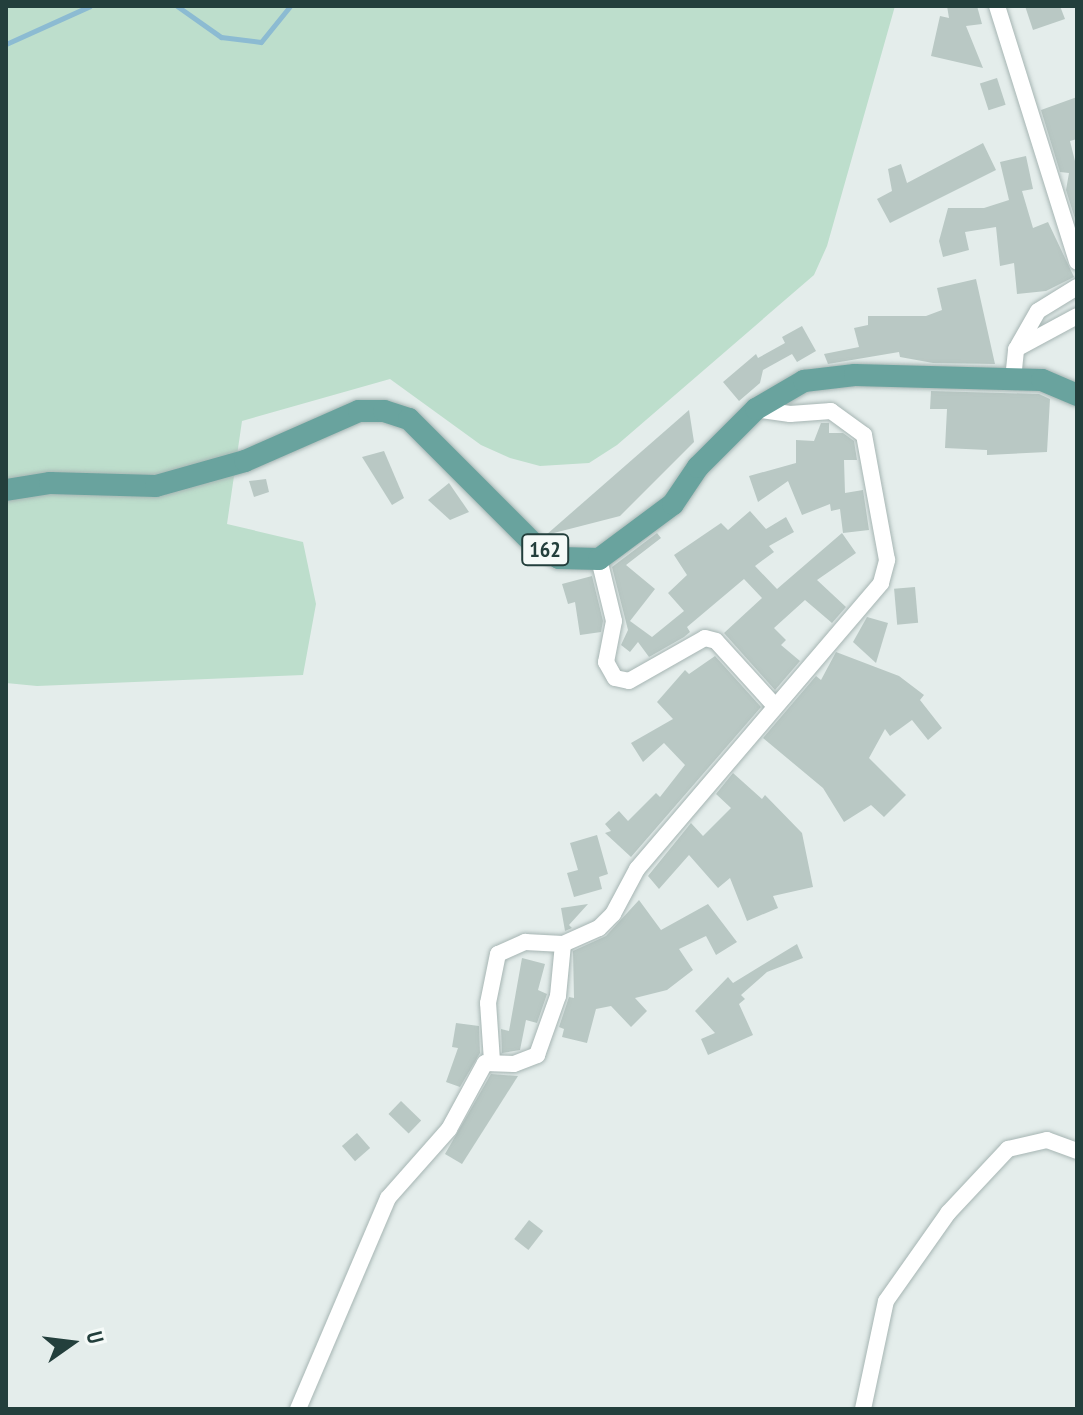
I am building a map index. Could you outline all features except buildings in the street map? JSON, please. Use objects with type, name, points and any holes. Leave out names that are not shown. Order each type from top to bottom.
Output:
[{"type":"main road","name":"162","points":[[6,490],[28,484],[156,486],[245,461],[359,411],[384,411],[409,419],[534,544],[559,558],[599,559],[673,504],[698,467],[756,409],[788,387],[825,376],[1013,379],[1042,380],[1077,395]]},
{"type":"street","points":[[997,6],[1077,262]]},
{"type":"street","points":[[1013,379],[1016,349],[1038,311],[1077,287]]},
{"type":"street","points":[[1016,349],[1077,316]]},
{"type":"street","points":[[492,1061],[488,1003],[498,954],[525,942],[563,944],[599,928],[613,914],[637,869],[881,583],[887,560],[864,435],[831,411],[790,414],[756,409]]},
{"type":"street","points":[[599,559],[614,621],[606,662],[615,678],[629,681],[705,638],[722,647],[774,705]]},
{"type":"street","points":[[298,1409],[388,1198],[449,1129],[481,1067],[492,1061],[514,1064],[537,1055],[558,996],[563,944]]},
{"type":"street","points":[[863,1409],[886,1301],[964,1193],[998,1155],[1019,1144],[1047,1140],[1077,1151]]},
{"type":"green space","points":[[6,6],[895,6],[827,246],[814,275],[617,445],[589,463],[540,466],[510,458],[481,445],[390,379],[242,421],[227,524],[303,542],[316,604],[303,675],[37,686],[6,683]]},
{"type":"waterway","points":[[6,44],[90,6]]},
{"type":"waterway","points":[[177,6],[221,37],[261,42],[290,6]]}]
